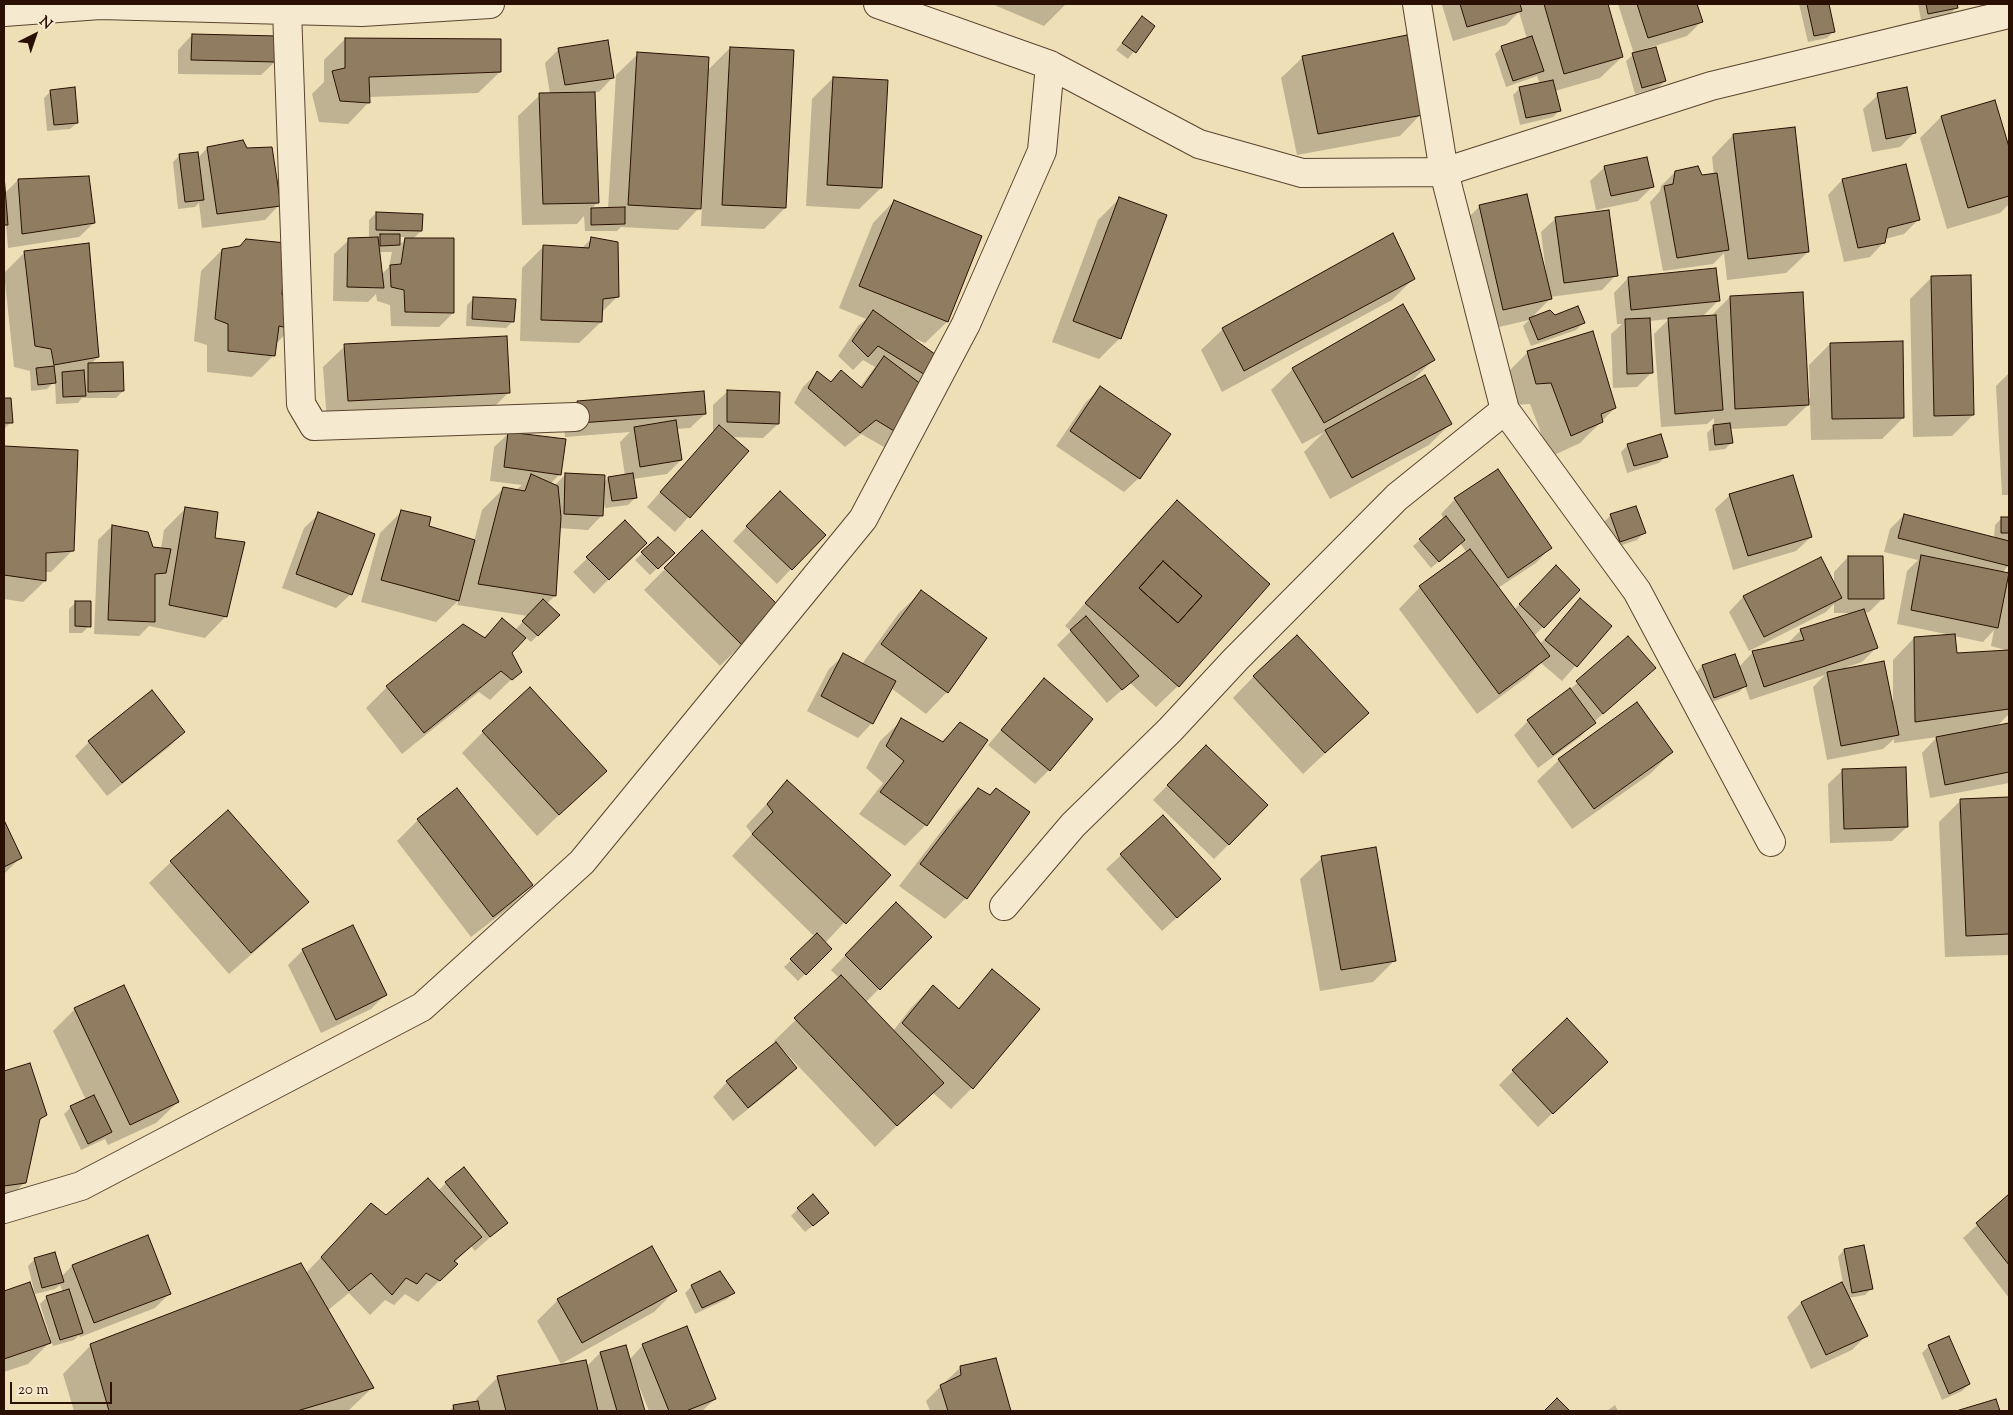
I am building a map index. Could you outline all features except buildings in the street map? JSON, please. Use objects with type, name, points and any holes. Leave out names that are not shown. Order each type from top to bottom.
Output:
[{"type":"street","points":[[4,12],[100,5],[287,10],[490,4]]},
{"type":"street","points":[[878,4],[1050,65],[1198,144],[1302,173],[1444,172],[1711,86],[2009,14]]},
{"type":"street","points":[[1417,4],[1444,172],[1504,410],[1637,592],[1772,842]]},
{"type":"street","points":[[287,10],[301,404],[314,426],[575,417]]},
{"type":"street","points":[[4,1209],[81,1186],[422,1007],[582,862],[863,519],[966,324],[1042,151],[1050,65]]},
{"type":"street","points":[[1004,906],[1073,825],[1170,730],[1236,659],[1397,497],[1504,410]]}]
